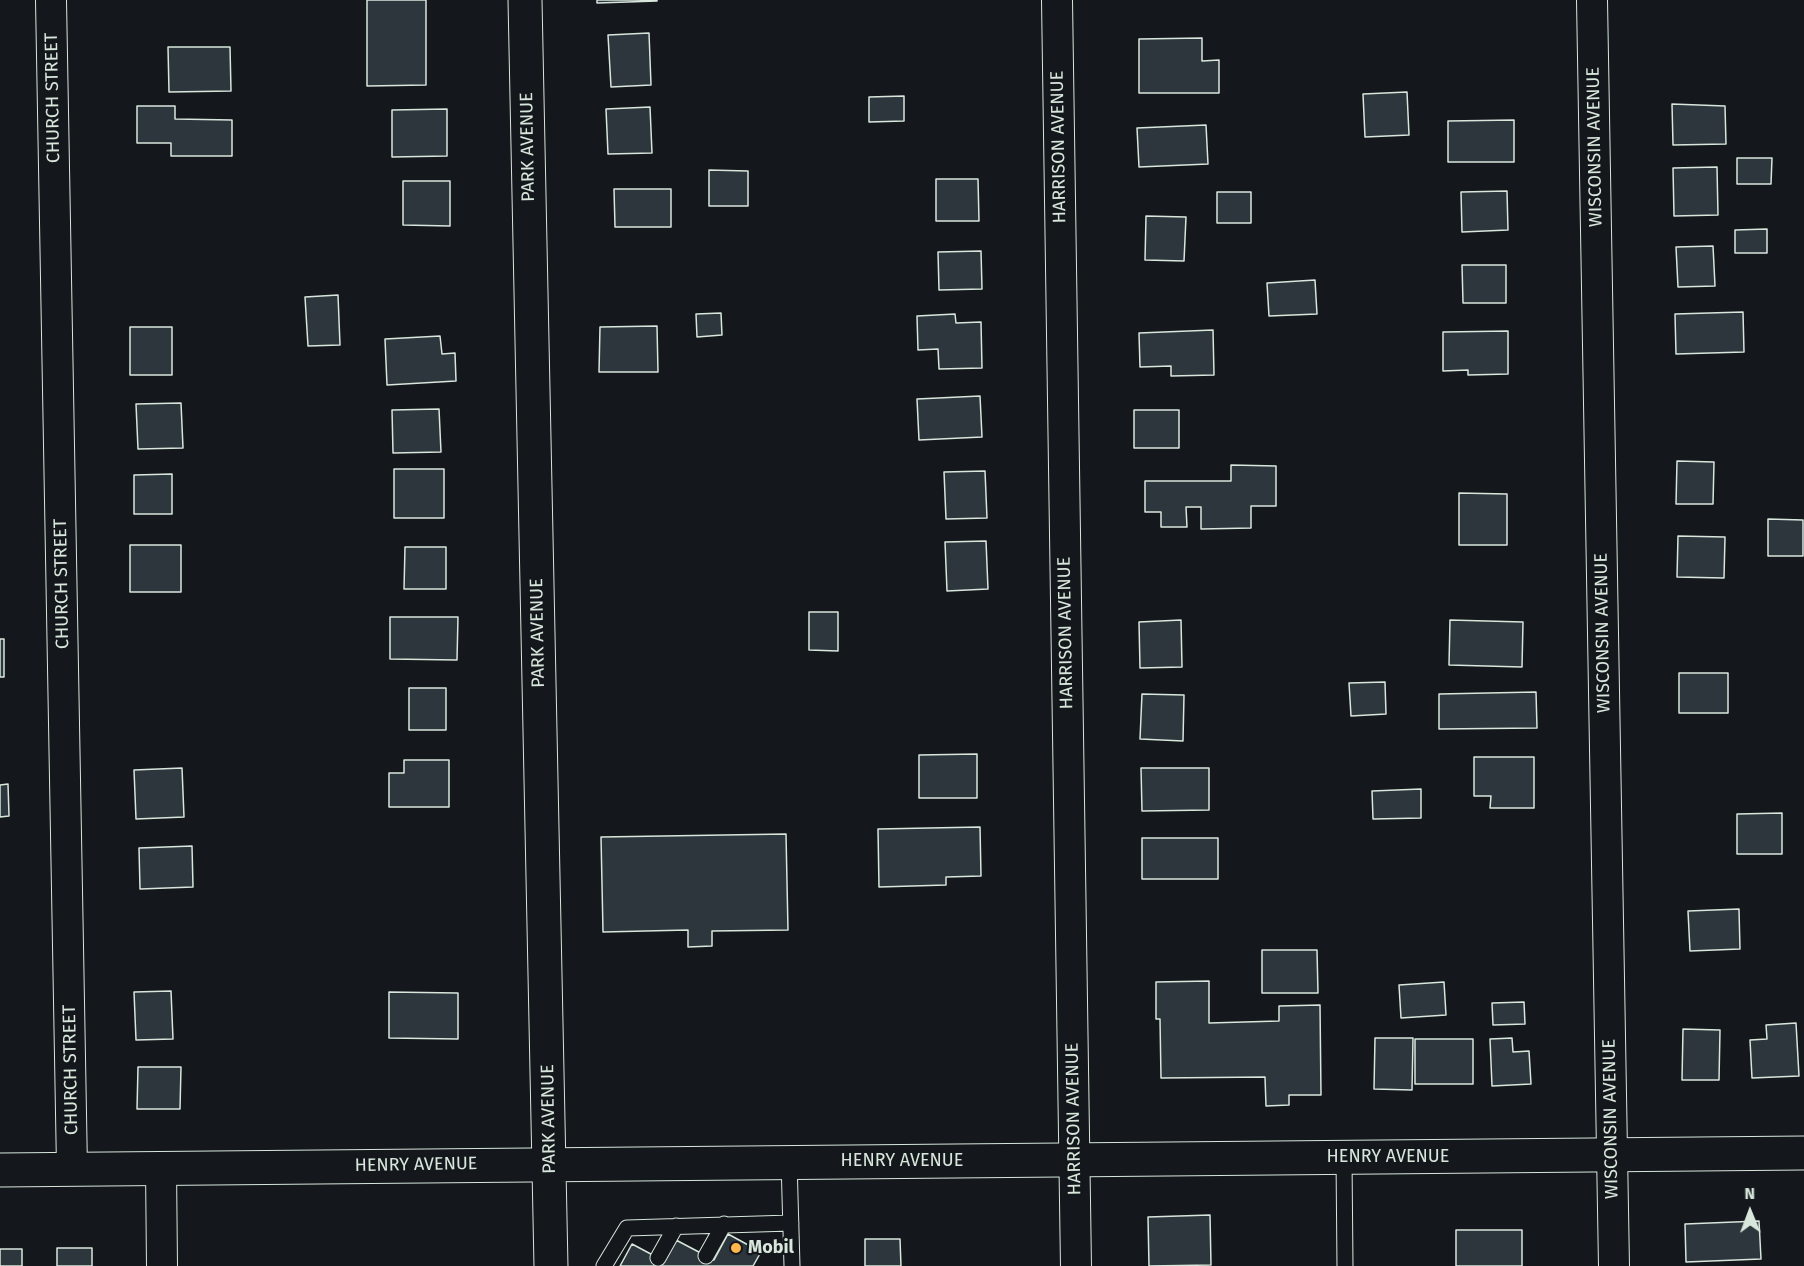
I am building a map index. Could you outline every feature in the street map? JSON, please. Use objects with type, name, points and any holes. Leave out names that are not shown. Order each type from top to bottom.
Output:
[{"type":"street","name":"CHURCH STREET","points":[[51,0],[72,1168]]},
{"type":"street","name":"PARK AVENUE","points":[[525,0],[551,1266]]},
{"type":"street","name":"HARRISON AVENUE","points":[[1057,0],[1076,1266]]},
{"type":"street","name":"WISCONSIN AVENUE","points":[[1592,0],[1614,1266]]},
{"type":"street","name":"HENRY AVENUE","points":[[0,1170],[550,1163],[1804,1153]]},
{"type":"street","points":[[160,1167],[162,1266]]},
{"type":"lane","points":[[1344,1158],[1345,1266]]},
{"type":"lane","points":[[789,1161],[792,1266]]},
{"type":"lane","points":[[604,1266],[627,1228],[791,1223]]},
{"type":"lane","points":[[706,1256],[724,1224]]},
{"type":"lane","points":[[658,1258],[676,1226]]},
{"type":"building","points":[[367,0],[426,0],[426,85],[367,86]]},
{"type":"building","points":[[597,0],[657,0],[657,1],[597,3]]},
{"type":"building","points":[[649,33],[651,85],[611,87],[608,35]]},
{"type":"building","points":[[1202,38],[1202,61],[1219,60],[1219,93],[1139,93],[1139,39]]},
{"type":"building","points":[[168,47],[230,47],[231,91],[169,92]]},
{"type":"building","points":[[1407,92],[1409,135],[1365,137],[1363,94]]},
{"type":"building","points":[[904,96],[904,121],[869,122],[869,97]]},
{"type":"building","points":[[1672,104],[1725,106],[1726,144],[1673,145]]},
{"type":"building","points":[[137,106],[175,106],[175,119],[232,120],[232,156],[171,156],[171,143],[137,143]]},
{"type":"building","points":[[650,107],[652,153],[608,154],[606,109]]},
{"type":"building","points":[[447,109],[447,156],[392,157],[392,110]]},
{"type":"building","points":[[1514,120],[1514,162],[1448,162],[1448,121]]},
{"type":"building","points":[[1206,125],[1208,164],[1139,167],[1137,128]]},
{"type":"building","points":[[1737,158],[1772,158],[1771,184],[1737,184]]},
{"type":"building","points":[[1717,167],[1718,215],[1674,216],[1673,168]]},
{"type":"building","points":[[709,170],[748,171],[748,206],[709,206]]},
{"type":"building","points":[[936,179],[978,179],[979,221],[936,221]]},
{"type":"building","points":[[403,181],[450,181],[450,226],[403,225]]},
{"type":"building","points":[[614,189],[671,189],[671,227],[615,227]]},
{"type":"building","points":[[1507,191],[1508,230],[1462,232],[1461,192]]},
{"type":"building","points":[[1217,192],[1251,192],[1251,223],[1217,223]]},
{"type":"building","points":[[1146,216],[1186,217],[1184,261],[1145,260]]},
{"type":"building","points":[[1767,229],[1767,253],[1735,253],[1735,230]]},
{"type":"building","points":[[1713,246],[1715,286],[1678,287],[1676,247]]},
{"type":"building","points":[[981,251],[982,289],[939,290],[938,252]]},
{"type":"building","points":[[1462,265],[1506,265],[1506,303],[1463,303]]},
{"type":"building","points":[[1315,280],[1317,314],[1269,316],[1267,283]]},
{"type":"building","points":[[338,295],[340,345],[308,346],[305,297]]},
{"type":"building","points":[[1743,312],[1744,352],[1676,354],[1675,314]]},
{"type":"building","points":[[721,313],[722,335],[697,337],[696,314]]},
{"type":"building","points":[[955,314],[956,323],[981,322],[982,368],[939,369],[938,349],[918,350],[917,316]]},
{"type":"building","points":[[657,326],[658,372],[599,372],[600,327]]},
{"type":"building","points":[[130,327],[172,327],[172,375],[130,375]]},
{"type":"building","points":[[1213,330],[1214,375],[1171,376],[1171,366],[1140,367],[1139,333]]},
{"type":"building","points":[[1508,331],[1508,374],[1468,375],[1468,370],[1443,371],[1443,332]]},
{"type":"building","points":[[440,336],[442,354],[455,353],[456,381],[387,385],[385,339]]},
{"type":"building","points":[[980,396],[982,437],[919,440],[917,399]]},
{"type":"building","points":[[181,403],[183,448],[138,449],[136,404]]},
{"type":"building","points":[[439,409],[441,452],[393,453],[392,410]]},
{"type":"building","points":[[1134,410],[1179,410],[1179,448],[1134,448]]},
{"type":"building","points":[[1677,461],[1714,462],[1713,504],[1676,504]]},
{"type":"building","points":[[1231,465],[1276,466],[1276,506],[1251,506],[1251,528],[1201,529],[1201,507],[1186,507],[1187,527],[1161,527],[1161,512],[1145,512],[1145,481],[1231,481]]},
{"type":"building","points":[[394,469],[444,469],[444,518],[394,518]]},
{"type":"building","points":[[985,471],[987,518],[946,519],[944,472]]},
{"type":"building","points":[[172,474],[172,514],[134,514],[134,475]]},
{"type":"building","points":[[1459,493],[1507,494],[1507,545],[1459,545]]},
{"type":"building","points":[[1768,519],[1803,520],[1803,556],[1768,556]]},
{"type":"building","points":[[1678,536],[1725,537],[1724,578],[1677,577]]},
{"type":"building","points":[[986,541],[988,589],[947,591],[945,542]]},
{"type":"building","points":[[130,545],[181,545],[181,592],[130,592]]},
{"type":"building","points":[[405,547],[446,547],[446,589],[404,589]]},
{"type":"building","points":[[809,612],[838,612],[838,651],[809,650]]},
{"type":"building","points":[[390,617],[458,617],[457,660],[390,659]]},
{"type":"building","points":[[1181,620],[1182,667],[1140,668],[1139,622]]},
{"type":"building","points":[[1450,620],[1523,622],[1522,667],[1449,665]]},
{"type":"building","points":[[0,639],[4,639],[4,677],[0,677]]},
{"type":"building","points":[[1679,673],[1728,673],[1728,713],[1679,713]]},
{"type":"building","points":[[1385,682],[1386,714],[1351,716],[1349,683]]},
{"type":"building","points":[[409,688],[446,688],[446,730],[409,730]]},
{"type":"building","points":[[1536,692],[1537,728],[1439,729],[1439,694]]},
{"type":"building","points":[[1142,694],[1184,695],[1183,741],[1140,739]]},
{"type":"building","points":[[977,754],[977,798],[919,798],[919,755]]},
{"type":"building","points":[[1474,757],[1534,757],[1534,808],[1490,808],[1491,796],[1474,796]]},
{"type":"building","points":[[404,760],[449,760],[449,807],[389,807],[389,773],[404,773]]},
{"type":"building","points":[[182,768],[184,817],[136,819],[134,770]]},
{"type":"building","points":[[1141,768],[1209,768],[1209,810],[1142,811]]},
{"type":"building","points":[[8,784],[9,816],[0,817],[0,785]]},
{"type":"building","points":[[1421,789],[1421,818],[1373,819],[1372,791]]},
{"type":"building","points":[[1782,813],[1782,854],[1737,854],[1737,814]]},
{"type":"building","points":[[980,827],[981,876],[946,877],[946,885],[879,887],[878,829]]},
{"type":"building","points":[[786,834],[788,930],[712,931],[712,946],[688,947],[688,930],[603,932],[601,837]]},
{"type":"building","points":[[1142,838],[1218,838],[1218,879],[1142,879]]},
{"type":"building","points":[[192,846],[193,887],[140,889],[139,848]]},
{"type":"building","points":[[1739,909],[1740,949],[1690,951],[1688,911]]},
{"type":"building","points":[[1262,950],[1317,950],[1318,993],[1262,993]]},
{"type":"building","points":[[1209,981],[1209,1023],[1279,1021],[1279,1006],[1320,1005],[1321,1095],[1289,1095],[1289,1105],[1266,1106],[1265,1077],[1161,1078],[1160,1019],[1156,1019],[1156,982]]},
{"type":"building","points":[[1444,982],[1446,1015],[1401,1018],[1399,985]]},
{"type":"building","points":[[171,991],[173,1039],[136,1040],[134,992]]},
{"type":"building","points":[[389,992],[458,993],[458,1039],[389,1038]]},
{"type":"building","points":[[1524,1002],[1525,1024],[1493,1025],[1492,1003]]},
{"type":"building","points":[[1796,1023],[1799,1076],[1752,1078],[1750,1040],[1767,1039],[1766,1025]]},
{"type":"building","points":[[1683,1029],[1720,1030],[1719,1080],[1682,1080]]},
{"type":"building","points":[[1375,1038],[1413,1038],[1412,1090],[1374,1089]]},
{"type":"building","points":[[1512,1038],[1513,1052],[1529,1051],[1531,1084],[1492,1086],[1490,1039]]},
{"type":"building","points":[[1415,1039],[1473,1039],[1473,1084],[1415,1084]]},
{"type":"building","points":[[138,1067],[181,1067],[180,1109],[137,1109]]},
{"type":"building","points":[[1210,1215],[1211,1265],[1149,1266],[1148,1217]]},
{"type":"building","points":[[1759,1221],[1761,1259],[1686,1262],[1685,1224]]},
{"type":"building","points":[[1456,1230],[1522,1230],[1522,1266],[1456,1266]]},
{"type":"building","name":"Mobil","points":[[728,1234],[761,1252],[753,1266],[620,1266],[632,1244],[664,1261],[676,1240],[714,1260]]},
{"type":"building","points":[[865,1239],[900,1239],[901,1266],[865,1266]]},
{"type":"building","points":[[57,1248],[92,1248],[92,1266],[57,1266]]},
{"type":"building","points":[[0,1249],[22,1249],[22,1266],[0,1266]]},
{"type":"place","name":"Mobil","points":[[736,1248]]}]
